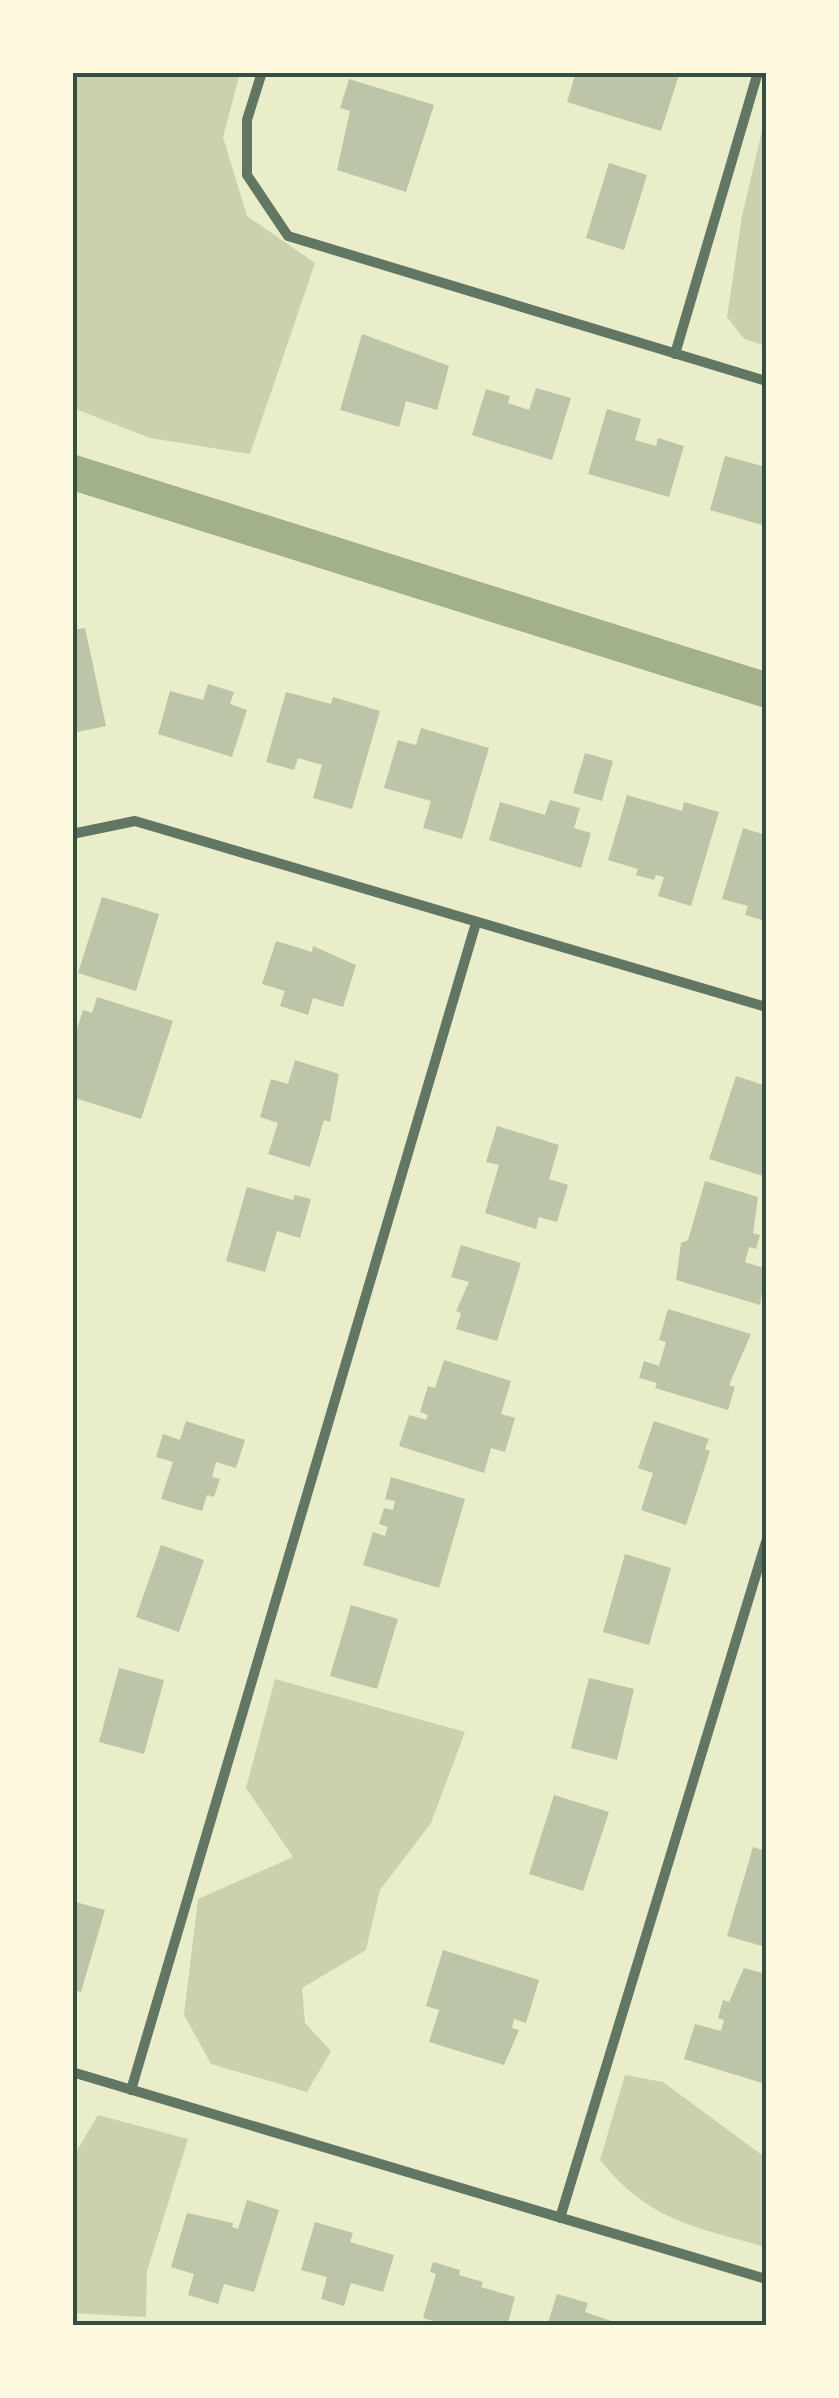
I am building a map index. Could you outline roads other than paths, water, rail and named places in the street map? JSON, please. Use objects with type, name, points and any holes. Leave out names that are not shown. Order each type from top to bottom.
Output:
[{"type":"street","points":[[262,72],[248,120],[246,174],[288,236],[766,381]]},
{"type":"street","points":[[675,354],[758,72]]},
{"type":"street","points":[[72,834],[135,821],[766,1008]]},
{"type":"street","points":[[131,2090],[476,922]]},
{"type":"street","points":[[560,2218],[766,1542]]},
{"type":"street","points":[[72,2072],[766,2279]]},
{"type":"waterway","points":[[72,472],[766,690]]}]
